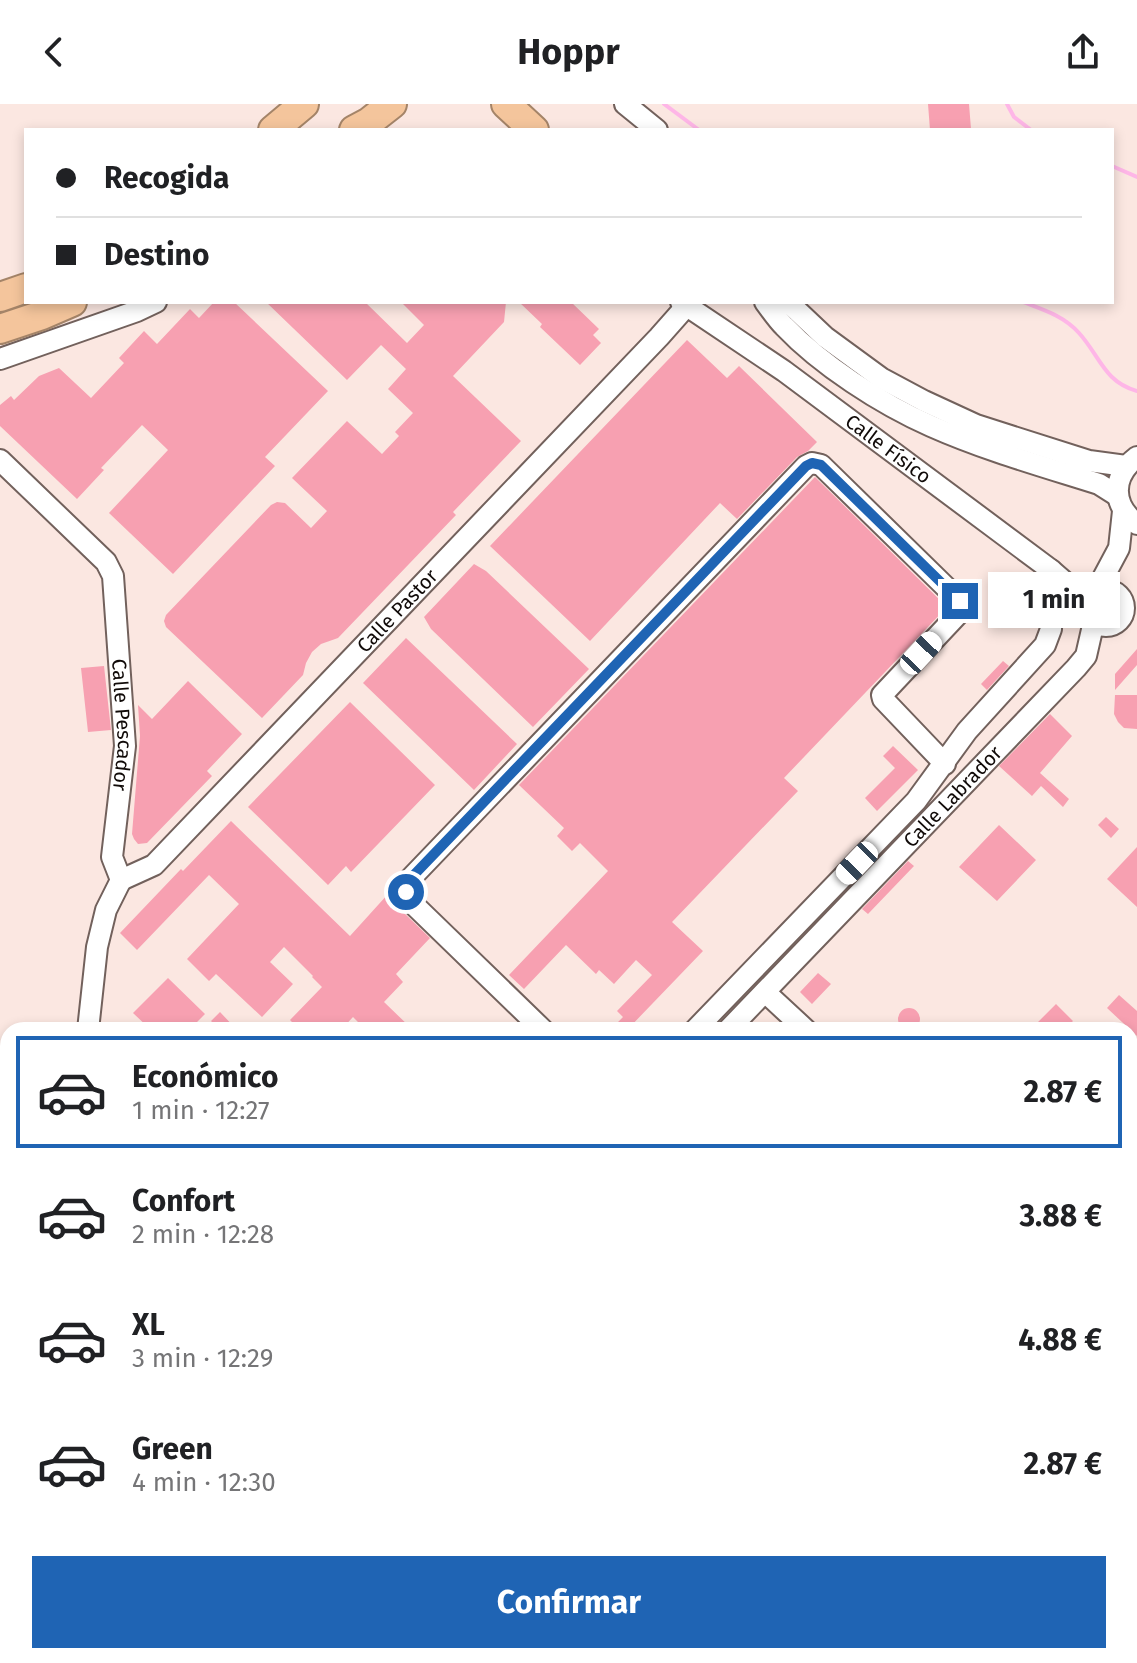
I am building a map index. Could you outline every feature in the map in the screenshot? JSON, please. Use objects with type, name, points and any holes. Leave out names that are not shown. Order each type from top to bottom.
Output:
[{"type":"highway","points":[[276,128],[300,112],[325,104]]},
{"type":"highway","points":[[338,128],[365,104]]},
{"type":"highway","points":[[358,128],[392,104]]},
{"type":"highway","points":[[0,297],[24,289]]},
{"type":"highway","points":[[0,329],[67,304]]},
{"type":"street","points":[[625,104],[655,128]]},
{"type":"street","points":[[0,359],[152,304]]},
{"type":"street","points":[[666,329],[680,304]]},
{"type":"street","name":"Calle Físico","points":[[683,304],[784,371],[1051,570],[1093,606]]},
{"type":"street","points":[[767,304],[784,326],[819,357],[871,394],[928,425],[969,442],[1099,484],[1126,511]]},
{"type":"street","points":[[790,304],[825,337],[881,378],[924,401],[976,425],[1089,461],[1132,462]]},
{"type":"street","points":[[666,329],[712,323]]},
{"type":"street","name":"Calle Pastor","points":[[121,880],[154,865],[666,329]]},
{"type":"street","name":"Calle Pescador","points":[[0,460],[106,562],[113,576],[125,746],[112,857],[121,880]]},
{"type":"street","points":[[1118,594],[1115,556],[1126,511],[1119,480],[1132,462]]},
{"type":"street","points":[[535,1022],[412,903],[406,892],[411,878],[812,463],[821,465],[960,601],[961,611],[882,695],[945,764]]},
{"type":"street","points":[[1115,556],[1137,537]]},
{"type":"street","name":"Calle Labrador","points":[[736,1022],[1086,656],[1093,606],[1115,556]]},
{"type":"street","points":[[703,1022],[916,801],[967,731],[1045,645],[1051,629],[1051,570]]},
{"type":"street","points":[[1107,590],[1118,594],[1124,610],[1120,621],[1103,626],[1093,606],[1107,590]]},
{"type":"street","points":[[89,1022],[97,947],[106,910],[121,880]]},
{"type":"street","points":[[765,992],[797,1022]]},
{"type":"building","points":[[928,104],[969,104],[971,128],[930,128]]},
{"type":"building","points":[[212,304],[236,304],[328,391],[265,457],[275,466],[173,574],[109,513],[168,450],[142,425],[101,468],[104,470],[77,499],[0,426],[0,405],[11,396],[14,400],[39,376],[59,368],[91,398],[124,363],[119,358],[144,331],[157,344],[190,309],[199,318]]},
{"type":"building","points":[[268,304],[367,304],[407,343],[424,325],[403,304],[506,304],[504,322],[453,376],[521,441],[453,512],[456,515],[338,638],[321,644],[312,652],[303,675],[262,718],[166,627],[164,621],[166,615],[271,505],[285,503],[311,528],[327,511],[292,478],[347,421],[382,454],[399,436],[395,432],[413,413],[388,389],[406,369],[381,345],[347,380]]},
{"type":"building","points":[[521,304],[573,304],[599,329],[593,335],[601,343],[580,365],[540,327],[542,324]]},
{"type":"building","points":[[687,340],[727,378],[739,366],[817,442],[797,457],[737,519],[720,503],[590,641],[490,546]]},
{"type":"building","points":[[815,477],[947,607],[784,778],[798,791],[672,922],[703,951],[635,1022],[618,1022],[623,1017],[617,1011],[652,975],[636,960],[614,984],[599,970],[596,974],[566,945],[524,989],[509,975],[608,871],[580,843],[572,851],[557,836],[564,828],[519,785]]},
{"type":"building","points":[[474,564],[486,571],[589,669],[533,727],[431,629],[424,617]]},
{"type":"building","points":[[406,638],[517,744],[474,790],[363,683]]},
{"type":"building","points":[[1137,649],[1137,665],[1115,690],[1115,674]]},
{"type":"building","points":[[1003,661],[1009,666],[987,690],[981,684]]},
{"type":"building","points":[[104,666],[111,730],[88,732],[81,668]]},
{"type":"building","points":[[188,681],[242,734],[207,771],[212,776],[147,843],[138,844],[132,834],[140,736],[138,705],[152,719]]},
{"type":"building","points":[[1115,695],[1137,695],[1137,729],[1124,728],[1118,722],[1114,714]]},
{"type":"building","points":[[350,702],[435,785],[351,872],[346,866],[328,885],[248,807]]},
{"type":"building","points":[[1050,714],[1072,736],[1040,773],[1069,799],[1063,807],[1041,786],[1032,796],[999,766]]},
{"type":"building","points":[[893,746],[918,770],[877,811],[865,798],[895,768],[883,756]]},
{"type":"building","points":[[1106,817],[1119,829],[1111,838],[1098,825]]},
{"type":"building","points":[[231,821],[350,936],[388,894],[430,938],[396,974],[403,982],[384,1002],[405,1022],[358,1022],[353,1017],[348,1022],[292,1022],[290,1020],[322,987],[284,947],[270,962],[293,984],[262,1017],[216,974],[209,981],[187,959],[239,904],[209,875],[137,950],[120,933],[181,869],[183,871]]},
{"type":"building","points":[[999,825],[1036,860],[997,901],[959,867]]},
{"type":"building","points":[[1137,847],[1137,907],[1107,879]]},
{"type":"building","points":[[908,861],[914,866],[868,914],[862,909]]},
{"type":"building","points":[[818,973],[831,984],[812,1004],[800,992]]},
{"type":"building","points":[[168,978],[205,1014],[197,1022],[143,1022],[133,1013]]},
{"type":"building","points":[[1119,995],[1137,1011],[1137,1022],[1122,1022],[1107,1008]]},
{"type":"building","points":[[1056,1004],[1073,1021],[1072,1022],[1038,1022]]},
{"type":"building","points":[[905,1009],[913,1009],[919,1015],[919,1022],[899,1022],[899,1015]]},
{"type":"building","points":[[220,1012],[229,1022],[212,1022]]},
{"type":"waterway","points":[[664,104],[696,128]]},
{"type":"waterway","points":[[1007,104],[1014,117],[1028,128]]},
{"type":"waterway","points":[[1114,167],[1137,177]]},
{"type":"waterway","points":[[1028,304],[1067,322],[1110,375],[1137,391]]},
{"type":"route","points":[[406,892],[411,878],[806,466],[812,463],[821,465],[960,601]]}]
